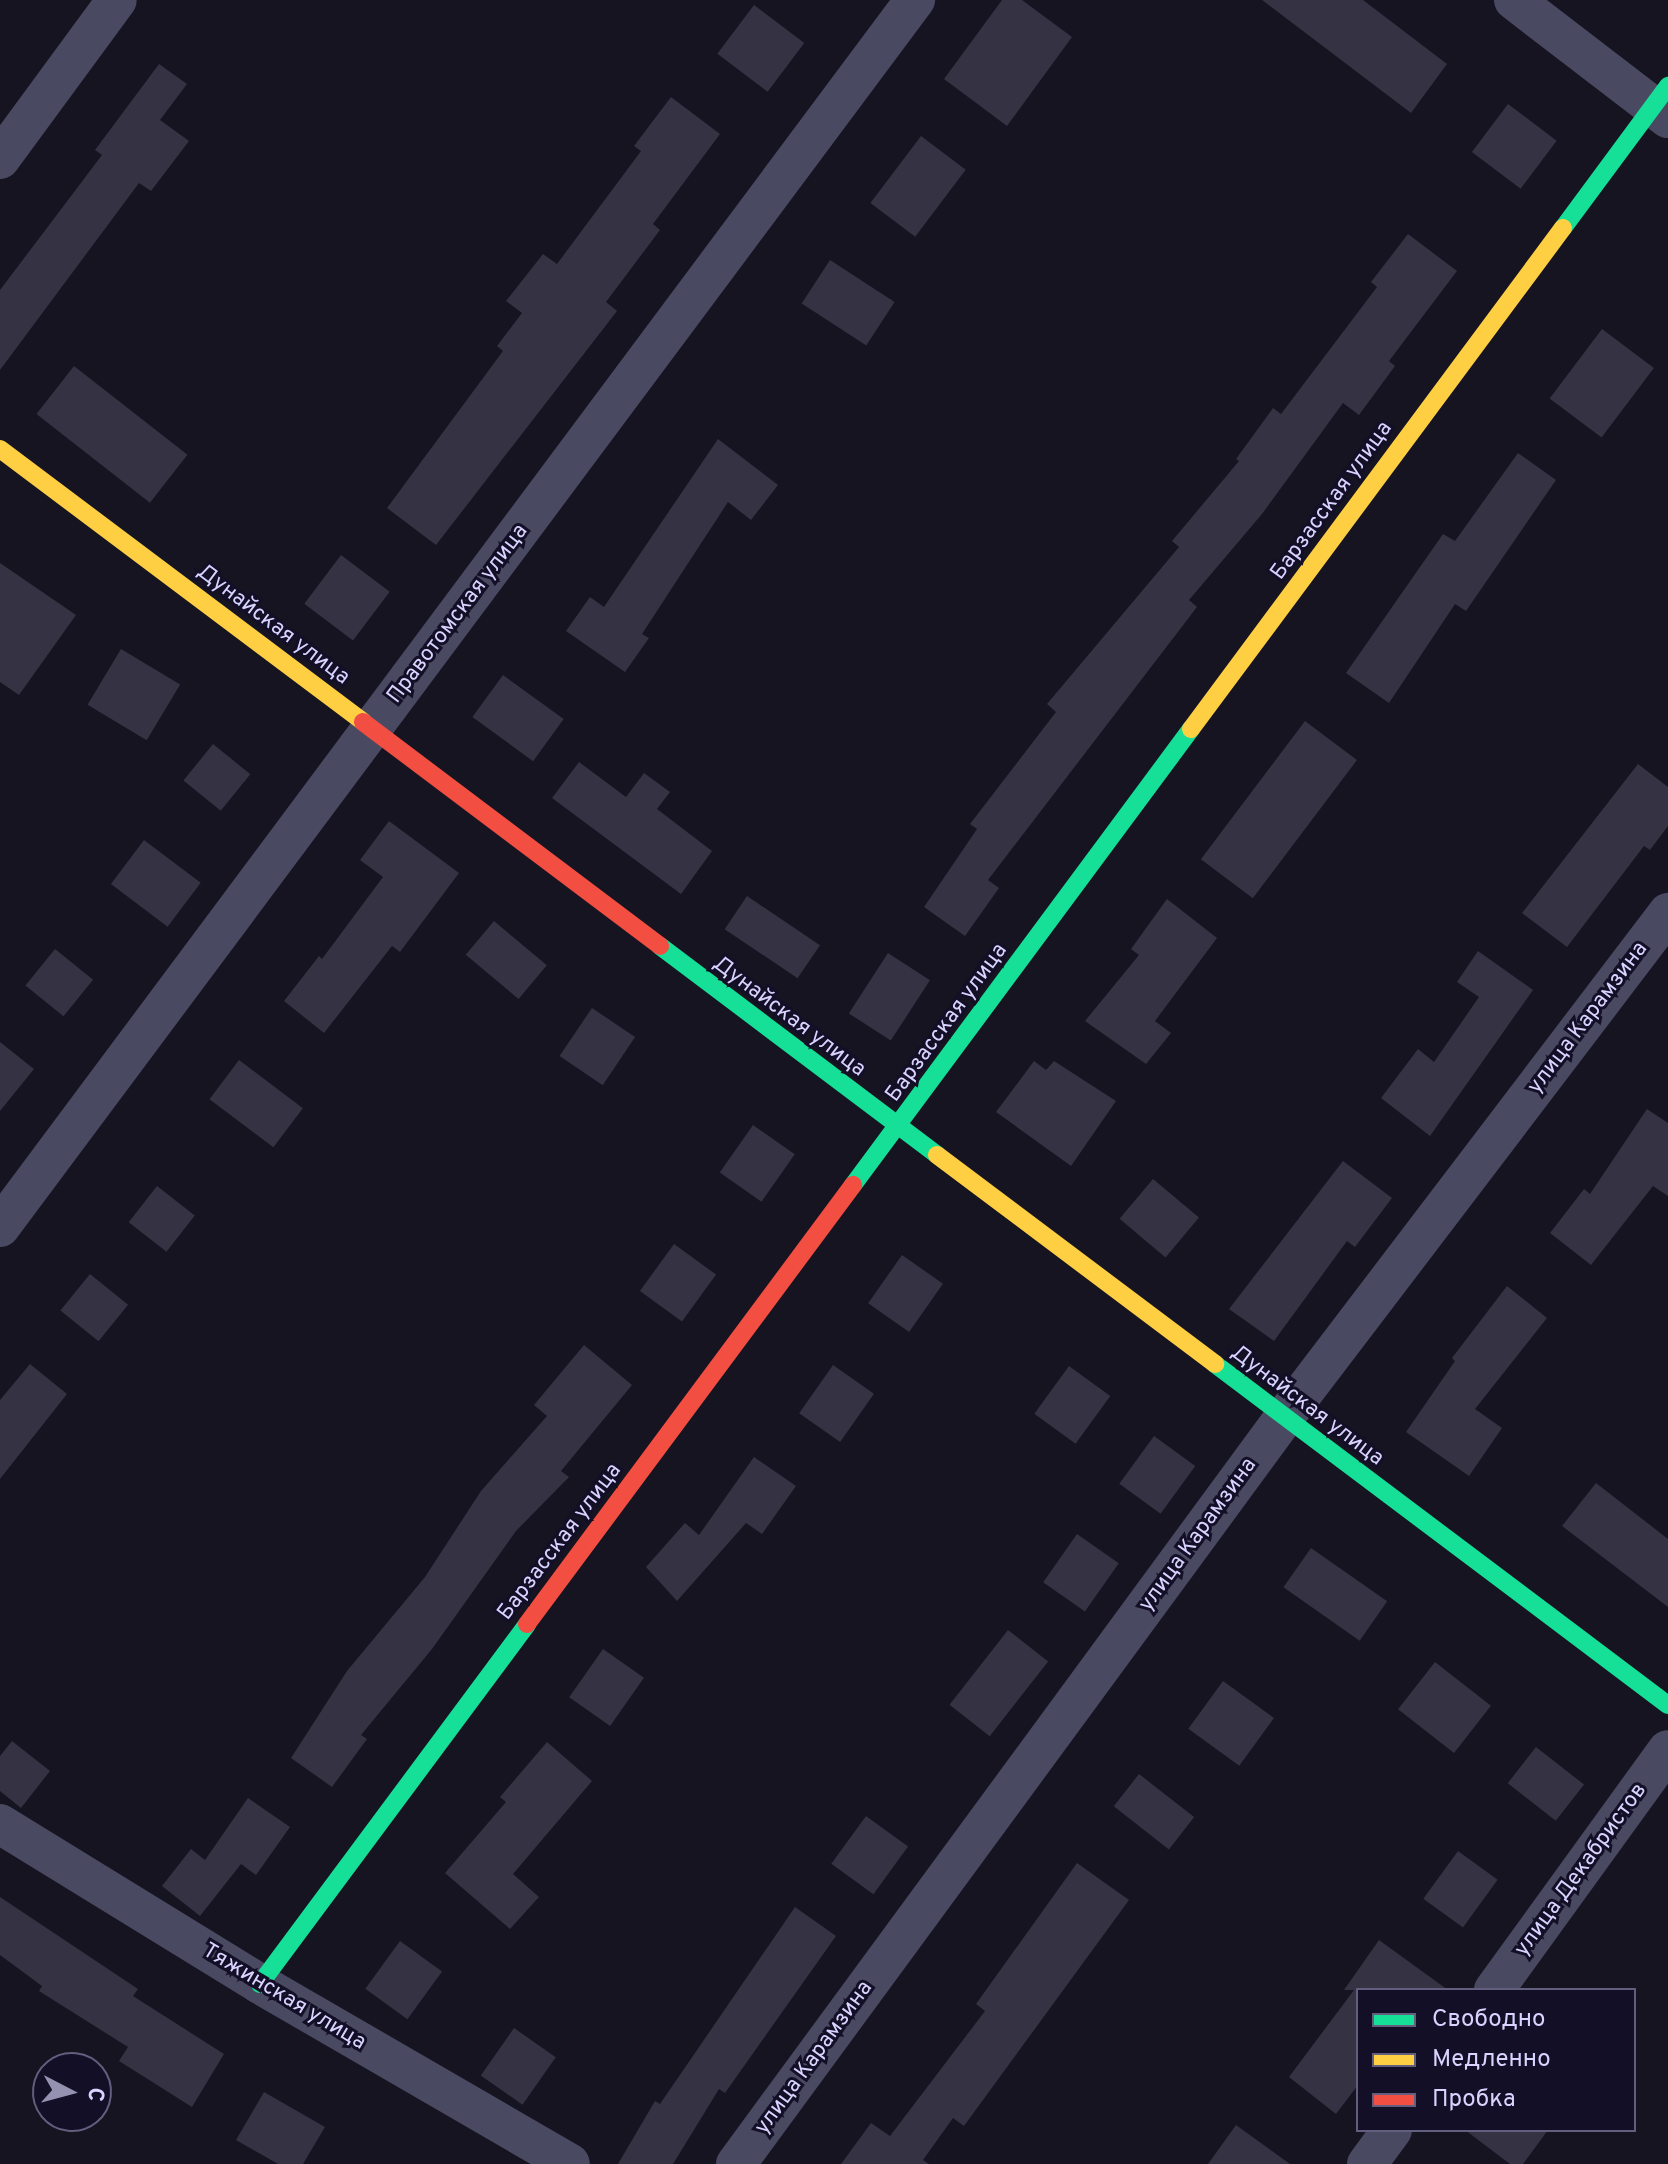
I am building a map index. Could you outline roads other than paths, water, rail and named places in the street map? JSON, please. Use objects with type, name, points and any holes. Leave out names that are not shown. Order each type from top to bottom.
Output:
[{"type":"street","points":[[0,159],[117,0]]},
{"type":"street","name":"Правотомская улица","points":[[0,1227],[915,0]]},
{"type":"street","points":[[1514,0],[1663,104]]},
{"type":"street","name":"Барзасская улица","points":[[260,1984],[1663,104]]},
{"type":"street","name":"Дунайская улица","points":[[0,449],[898,1130],[1668,1705]]},
{"type":"street","name":"улица Карамзина","points":[[736,2164],[1283,1419],[1668,913]]},
{"type":"street","name":"улица Декабристов","points":[[1495,1988],[1668,1750]]},
{"type":"street","name":"Тяжинская улица","points":[[0,1824],[260,1984],[570,2164]]},
{"type":"street","points":[[1367,2164],[1391,2132]]}]
